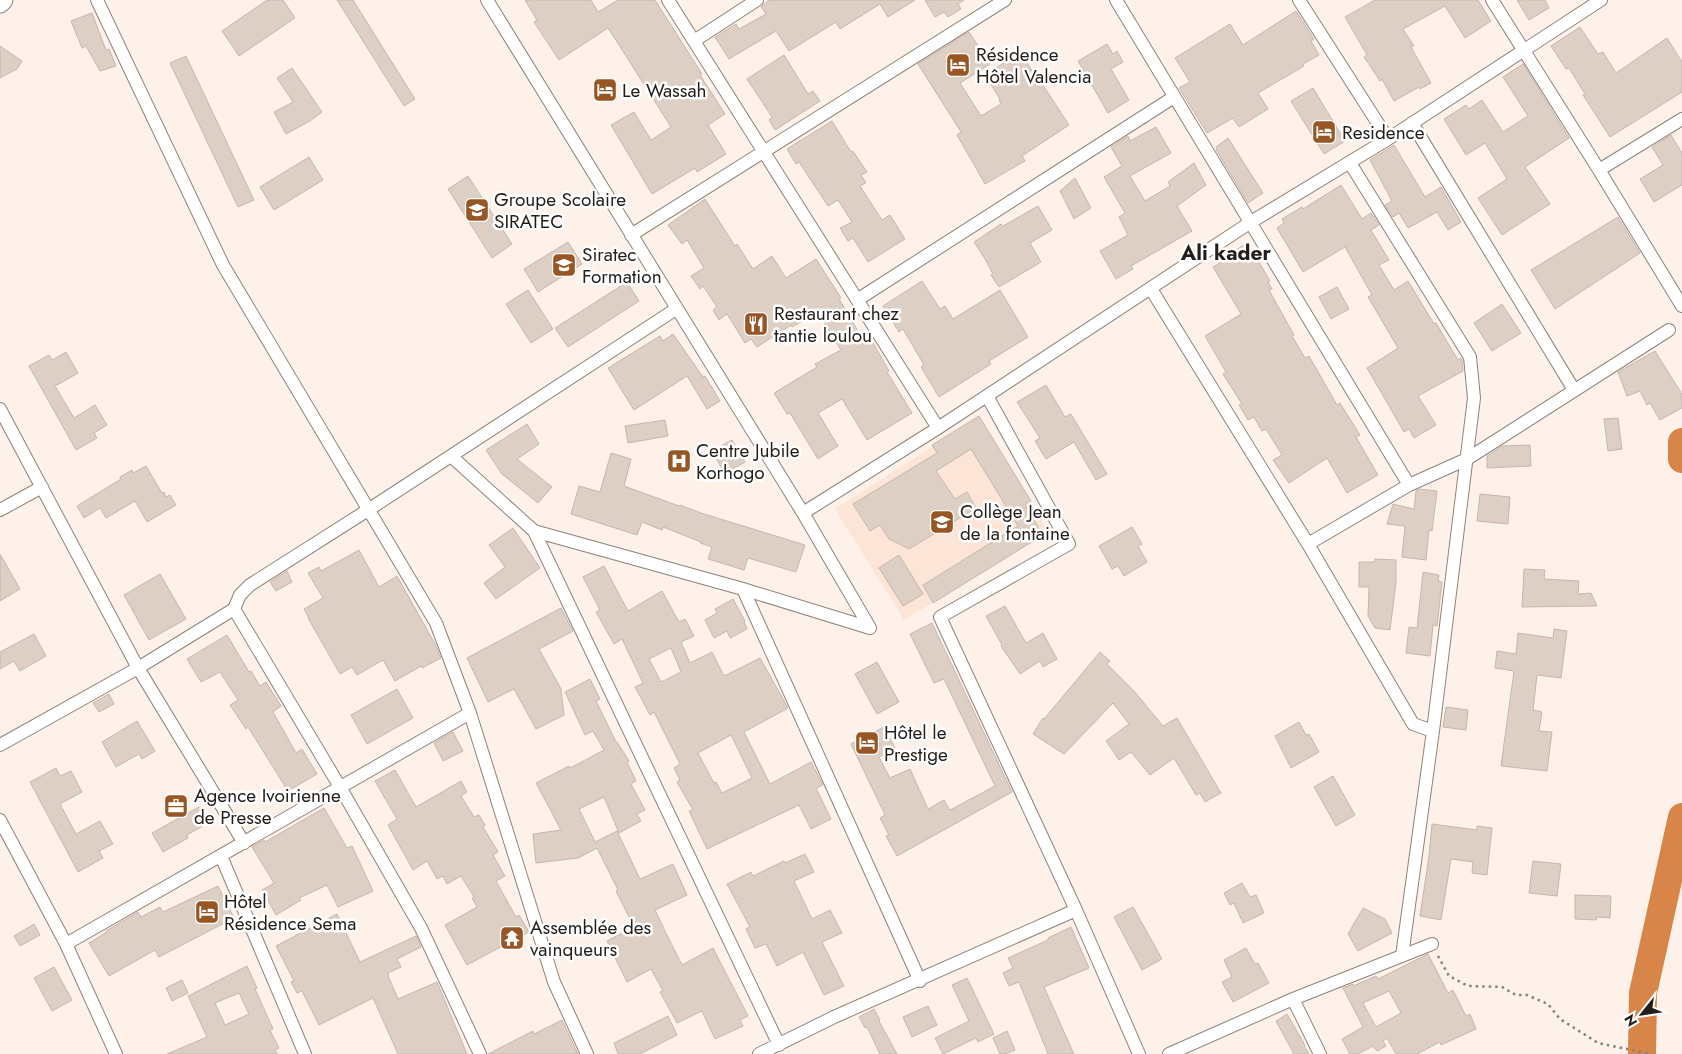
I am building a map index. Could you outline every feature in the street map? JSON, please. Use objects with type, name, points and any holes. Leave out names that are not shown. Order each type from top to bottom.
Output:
[{"type":"street","points":[[97,0],[223,265],[436,623],[470,713],[554,982],[587,1054]]},
{"type":"street","points":[[487,0],[803,513],[870,628],[743,589],[534,531]]},
{"type":"street","points":[[668,0],[938,428]]},
{"type":"street","points":[[694,42],[756,0]]},
{"type":"street","points":[[632,235],[1005,0]]},
{"type":"street","points":[[1116,0],[1409,485]]},
{"type":"street","points":[[1299,0],[1388,139]]},
{"type":"street","points":[[1492,0],[1600,170],[1682,306]]},
{"type":"street","points":[[803,513],[938,428],[1251,222],[1388,139],[1601,0]]},
{"type":"street","points":[[857,300],[1174,97]]},
{"type":"street","points":[[1600,170],[1682,118]]},
{"type":"street","points":[[1412,123],[1574,390]]},
{"type":"street","points":[[1350,163],[1470,357],[1474,398],[1433,731],[1402,956]]},
{"type":"street","points":[[1151,289],[1308,544],[1413,724],[1433,731]]},
{"type":"street","points":[[0,745],[138,668],[234,609],[240,595],[250,585],[676,309]]},
{"type":"street","points":[[1308,544],[1409,485],[1467,458],[1669,330]]},
{"type":"street","points":[[986,396],[1069,544],[940,617],[1076,910],[1139,1054]]},
{"type":"street","points":[[0,409],[138,668],[244,843]]},
{"type":"street","points":[[451,456],[534,531],[780,1045]]},
{"type":"street","points":[[0,510],[42,487]]},
{"type":"street","points":[[743,589],[920,981]]},
{"type":"street","points":[[234,609],[421,928],[480,1054]]},
{"type":"street","points":[[66,944],[470,713]]},
{"type":"street","points":[[0,820],[66,944],[116,1054]]},
{"type":"street","points":[[221,856],[305,1054]]},
{"type":"street","points":[[759,1054],[834,1018],[1076,910]]},
{"type":"street","points":[[1170,1054],[1293,999],[1432,944]]},
{"type":"street","points":[[1293,999],[1320,1054]]},
{"type":"path","points":[[1432,944],[1449,976],[1468,986],[1502,987],[1516,995],[1527,995],[1548,1004],[1560,1019],[1598,1043],[1651,1054]]},
{"type":"shaded area","name":"Collège Jean de la fontaine","points":[[979,416],[1031,501],[1048,533],[904,620],[835,509]]},
{"type":"building","points":[[267,0],[283,0],[295,18],[239,56],[222,31]]},
{"type":"building","points":[[337,0],[353,0],[415,99],[404,106]]},
{"type":"building","points":[[525,0],[591,0],[598,12],[618,0],[655,0],[725,114],[708,125],[726,154],[697,172],[695,168],[652,194],[611,125],[634,112],[651,140],[671,127],[608,28],[559,60],[534,22],[537,20]]},
{"type":"building","points":[[769,0],[915,0],[888,17],[880,4],[840,29],[836,22],[789,51],[776,31],[729,59],[715,37],[736,24],[739,29],[766,14],[761,7]]},
{"type":"building","points":[[925,0],[964,0],[958,4],[961,9],[948,17],[944,12],[935,17]]},
{"type":"building","points":[[1375,0],[1478,0],[1491,21],[1465,38],[1445,6],[1403,29],[1414,46],[1411,47],[1431,83],[1420,89],[1419,87],[1394,101],[1382,79],[1380,81],[1364,57],[1367,55],[1345,17]]},
{"type":"building","points":[[1517,0],[1545,0],[1549,8],[1529,20]]},
{"type":"building","points":[[1296,11],[1314,39],[1311,41],[1319,55],[1258,93],[1268,109],[1239,127],[1233,118],[1207,133],[1179,88],[1190,82],[1175,58],[1230,24],[1243,45]]},
{"type":"building","points":[[92,13],[106,50],[109,49],[116,66],[100,71],[86,46],[82,48],[71,21]]},
{"type":"building","points":[[1580,27],[1598,54],[1603,52],[1616,73],[1667,38],[1682,62],[1682,92],[1610,137],[1583,95],[1585,94],[1569,68],[1566,69],[1551,46]]},
{"type":"building","points":[[969,32],[990,64],[960,83],[981,116],[1001,104],[1000,99],[985,75],[1019,53],[1037,76],[1069,125],[1022,156],[1025,161],[985,184],[957,135],[961,132],[918,64]]},
{"type":"building","points":[[1107,44],[1113,54],[1117,51],[1123,62],[1111,69],[1129,100],[1108,113],[1078,61]]},
{"type":"building","points":[[0,46],[22,61],[17,69],[0,78]]},
{"type":"building","points":[[784,55],[808,94],[813,91],[820,101],[775,130],[769,120],[772,117],[747,79]]},
{"type":"building","points":[[186,56],[254,200],[238,207],[170,63]]},
{"type":"building","points":[[1523,64],[1569,138],[1525,167],[1550,204],[1502,235],[1478,198],[1507,179],[1485,143],[1466,155],[1444,119],[1466,105],[1469,109],[1482,100],[1503,132],[1528,116],[1503,77]]},
{"type":"building","points":[[292,68],[322,112],[286,134],[274,112],[293,102],[277,78]]},
{"type":"building","points":[[1313,88],[1345,141],[1324,154],[1291,101]]},
{"type":"building","points":[[832,121],[851,152],[853,151],[867,172],[861,175],[866,183],[860,186],[882,220],[890,215],[905,239],[868,262],[853,238],[848,241],[840,228],[852,222],[838,200],[828,206],[799,162],[796,164],[787,149]]},
{"type":"building","points":[[1156,127],[1171,153],[1130,176],[1145,201],[1170,186],[1168,182],[1194,163],[1206,185],[1177,206],[1192,231],[1131,266],[1133,269],[1116,279],[1100,251],[1128,235],[1119,217],[1125,213],[1104,177],[1122,166],[1111,147],[1128,136],[1130,141]]},
{"type":"building","points":[[1671,135],[1682,153],[1682,185],[1654,202],[1640,179],[1663,165],[1652,147]]},
{"type":"building","points":[[1228,138],[1263,193],[1248,203],[1217,151],[1216,147]]},
{"type":"building","points":[[1394,145],[1425,197],[1441,187],[1461,222],[1448,230],[1437,212],[1408,228],[1399,213],[1393,217],[1385,205],[1392,201],[1370,160]]},
{"type":"building","points":[[309,157],[323,180],[274,210],[260,187]]},
{"type":"building","points":[[468,176],[512,244],[492,258],[448,189]]},
{"type":"building","points":[[1075,178],[1091,208],[1074,219],[1060,191]]},
{"type":"building","points":[[1341,185],[1362,219],[1371,213],[1379,225],[1371,230],[1389,260],[1379,265],[1394,290],[1408,281],[1458,360],[1461,358],[1462,360],[1463,371],[1418,396],[1436,425],[1414,438],[1409,429],[1404,432],[1367,368],[1398,348],[1368,297],[1372,295],[1345,247],[1303,272],[1277,228],[1284,223],[1282,219],[1302,207],[1303,209]]},
{"type":"building","points":[[705,199],[735,246],[737,244],[753,269],[772,256],[786,278],[816,259],[841,298],[839,299],[862,338],[868,334],[889,371],[887,372],[912,413],[867,440],[842,399],[818,413],[838,446],[818,459],[790,413],[787,414],[774,393],[817,367],[815,364],[841,350],[818,312],[792,327],[791,325],[757,347],[751,339],[745,343],[727,314],[719,320],[713,310],[717,307],[703,286],[700,289],[691,276],[704,268],[687,240],[682,244],[668,225]]},
{"type":"building","points":[[1038,206],[1052,230],[1030,243],[1041,262],[999,287],[974,242],[1001,224],[1003,226]]},
{"type":"building","points":[[1618,217],[1640,253],[1555,309],[1531,270]]},
{"type":"building","points":[[568,242],[582,264],[538,292],[524,269]]},
{"type":"building","points":[[1248,243],[1270,281],[1268,282],[1272,289],[1269,290],[1294,335],[1292,336],[1305,358],[1309,356],[1337,405],[1340,403],[1360,435],[1356,437],[1378,475],[1347,493],[1327,458],[1289,483],[1273,460],[1282,455],[1266,429],[1262,431],[1254,417],[1248,420],[1239,405],[1242,404],[1223,374],[1226,372],[1205,336],[1241,314],[1213,267],[1233,255],[1232,252]]},
{"type":"building","points":[[922,281],[940,309],[945,306],[953,319],[1000,290],[1028,337],[989,361],[991,364],[939,397],[921,367],[924,365],[903,329],[899,332],[883,306]]},
{"type":"building","points":[[627,282],[639,301],[568,347],[555,328]]},
{"type":"building","points":[[1337,287],[1349,309],[1331,319],[1319,297]]},
{"type":"building","points":[[528,290],[553,329],[531,343],[506,304]]},
{"type":"building","points":[[1502,304],[1521,333],[1492,351],[1474,323]]},
{"type":"building","points":[[673,334],[703,377],[705,376],[720,401],[707,409],[687,376],[634,410],[608,368],[660,336],[663,341]]},
{"type":"building","points":[[1655,351],[1682,394],[1682,408],[1660,420],[1650,403],[1647,405],[1640,391],[1627,396],[1618,372]]},
{"type":"building","points":[[66,352],[78,373],[55,386],[74,418],[95,405],[107,425],[94,433],[97,438],[76,450],[29,366],[49,355],[52,360]]},
{"type":"building","points":[[1046,385],[1065,417],[1071,414],[1107,474],[1096,480],[1074,442],[1046,459],[1035,441],[1040,438],[1017,402]]},
{"type":"building","points":[[979,416],[1031,501],[1025,505],[1043,535],[933,603],[923,585],[1018,526],[971,449],[936,471],[955,499],[967,492],[976,508],[909,549],[889,539],[880,525],[870,531],[853,504],[937,453],[932,445]]},
{"type":"building","points":[[1618,418],[1622,449],[1608,451],[1604,419]]},
{"type":"building","points":[[665,420],[668,436],[628,443],[625,426]]},
{"type":"building","points":[[527,424],[539,444],[517,459],[552,487],[538,503],[502,474],[486,450]]},
{"type":"building","points":[[732,440],[745,462],[725,474],[712,451]]},
{"type":"building","points":[[1530,445],[1531,466],[1487,468],[1487,456],[1502,446]]},
{"type":"building","points":[[611,453],[631,459],[624,486],[679,506],[805,545],[796,572],[748,558],[744,570],[708,559],[712,547],[663,527],[662,530],[642,522],[637,535],[571,514],[579,486],[600,492]]},
{"type":"building","points":[[146,466],[162,493],[164,492],[166,497],[170,495],[176,505],[147,522],[135,501],[106,518],[100,508],[84,518],[77,506],[121,479],[120,477],[132,470],[133,473]]},
{"type":"building","points":[[1419,489],[1437,491],[1432,531],[1429,530],[1426,560],[1402,557],[1405,526],[1387,524],[1393,504],[1414,509],[1416,491]]},
{"type":"building","points":[[1480,494],[1510,497],[1508,524],[1477,521]]},
{"type":"building","points":[[1132,527],[1142,544],[1138,546],[1147,562],[1124,576],[1118,566],[1112,569],[1099,546]]},
{"type":"building","points":[[513,528],[540,568],[496,599],[484,583],[505,567],[489,545]]},
{"type":"building","points":[[359,550],[379,587],[397,576],[441,658],[422,668],[421,666],[395,681],[383,660],[357,675],[352,667],[340,674],[304,609],[323,598],[308,573],[319,567],[321,571]]},
{"type":"building","points":[[0,554],[20,589],[0,601]]},
{"type":"building","points":[[899,555],[923,594],[903,606],[879,568]]},
{"type":"building","points":[[1375,559],[1396,560],[1396,582],[1390,630],[1375,628],[1368,616],[1369,587],[1359,587],[1359,562],[1375,562]]},
{"type":"building","points":[[604,566],[628,611],[662,591],[679,622],[685,619],[694,636],[681,642],[690,663],[712,652],[724,676],[760,658],[788,708],[744,732],[770,784],[811,762],[823,785],[816,788],[831,819],[811,829],[799,805],[707,849],[689,811],[693,810],[677,782],[680,780],[674,768],[680,764],[654,712],[650,715],[635,687],[643,683],[622,639],[614,644],[596,612],[600,610],[583,577]],"holes":[[[671,648],[681,672],[661,682],[649,659]],[[731,735],[752,778],[722,793],[716,782],[714,783],[698,753]]]},
{"type":"building","points":[[1524,569],[1545,570],[1544,579],[1579,581],[1578,594],[1591,593],[1597,606],[1522,607]]},
{"type":"building","points":[[287,571],[292,582],[276,591],[270,582]]},
{"type":"building","points":[[1423,572],[1439,575],[1438,581],[1442,582],[1437,626],[1433,625],[1430,656],[1406,653],[1409,627],[1417,628]]},
{"type":"building","points":[[160,574],[186,619],[149,640],[124,595]]},
{"type":"building","points":[[733,599],[745,621],[747,629],[730,638],[727,631],[714,638],[705,620],[717,613],[715,609]]},
{"type":"building","points":[[1005,606],[1026,643],[1043,633],[1057,659],[1043,667],[1040,661],[1020,674],[1001,646],[986,616]]},
{"type":"building","points":[[561,608],[573,631],[539,649],[561,689],[564,715],[536,729],[514,689],[488,702],[467,658]]},
{"type":"building","points":[[932,623],[1012,792],[897,856],[886,836],[889,835],[880,818],[885,815],[851,744],[884,727],[895,748],[879,757],[890,778],[910,769],[928,809],[944,800],[950,810],[995,786],[944,679],[934,683],[910,634]]},
{"type":"building","points":[[1554,629],[1567,631],[1561,678],[1537,675],[1533,710],[1542,712],[1539,731],[1552,732],[1547,771],[1501,766],[1514,671],[1495,668],[1497,651],[1516,654],[1518,633],[1553,638]]},
{"type":"building","points":[[34,634],[46,656],[20,671],[14,661],[0,669],[0,652]]},
{"type":"building","points":[[227,635],[249,672],[251,671],[260,686],[266,682],[281,706],[273,712],[296,753],[302,749],[317,774],[288,791],[248,727],[246,729],[230,705],[238,700],[220,672],[201,682],[187,659]]},
{"type":"building","points":[[1100,652],[1110,661],[1107,664],[1134,691],[1163,726],[1177,718],[1221,793],[1205,802],[1200,793],[1196,795],[1174,758],[1150,775],[1131,752],[1119,760],[1106,741],[1129,724],[1113,703],[1064,754],[1033,734],[1043,718]]},
{"type":"building","points":[[877,662],[899,702],[877,714],[855,674]]},
{"type":"building","points":[[590,679],[600,699],[596,701],[616,742],[629,761],[627,762],[636,781],[631,784],[645,810],[637,814],[641,821],[619,833],[604,797],[579,809],[595,842],[617,831],[640,879],[673,864],[687,895],[655,910],[666,933],[682,965],[713,948],[748,1016],[740,1020],[743,1026],[715,1039],[702,1011],[677,1023],[660,992],[663,991],[651,969],[627,982],[607,941],[634,927],[597,848],[578,858],[536,863],[533,834],[561,830],[536,783],[604,750],[593,731],[585,735],[565,692]]},
{"type":"building","points":[[397,689],[413,718],[367,744],[351,715]]},
{"type":"building","points":[[109,694],[114,704],[99,712],[93,703]]},
{"type":"building","points":[[1446,707],[1468,710],[1466,730],[1443,727]]},
{"type":"building","points":[[137,721],[155,751],[142,759],[139,754],[116,767],[102,742]]},
{"type":"building","points":[[1299,722],[1306,735],[1309,734],[1319,752],[1291,768],[1275,736]]},
{"type":"building","points":[[453,732],[463,751],[443,761],[434,743]]},
{"type":"building","points":[[56,768],[60,776],[71,771],[82,792],[60,804],[76,834],[100,821],[113,844],[99,851],[103,858],[78,872],[30,782]]},
{"type":"building","points":[[395,770],[416,807],[461,781],[467,792],[461,796],[474,817],[479,815],[485,825],[483,827],[498,852],[493,855],[505,876],[496,881],[516,917],[519,915],[529,932],[467,965],[445,925],[477,907],[472,898],[474,897],[461,876],[447,884],[443,876],[437,879],[427,861],[413,870],[388,825],[397,819],[375,781]]},
{"type":"building","points":[[1333,776],[1355,815],[1336,826],[1314,787]]},
{"type":"building","points":[[199,807],[208,823],[187,835],[188,838],[163,852],[152,833]]},
{"type":"building","points":[[324,808],[347,848],[352,846],[373,891],[338,907],[327,885],[299,898],[301,900],[276,915],[262,890],[274,883],[252,847],[264,840],[265,842]]},
{"type":"building","points":[[1432,824],[1477,830],[1477,826],[1492,828],[1487,875],[1472,873],[1473,862],[1451,859],[1441,920],[1420,916]]},
{"type":"building","points":[[805,854],[814,872],[794,881],[812,919],[830,910],[842,933],[822,942],[844,986],[824,995],[803,952],[777,966],[766,944],[755,948],[746,929],[750,927],[727,884],[751,872],[753,876],[784,861],[785,863]]},
{"type":"building","points":[[1533,861],[1561,864],[1557,896],[1529,893]]},
{"type":"building","points":[[1242,883],[1250,897],[1256,895],[1264,913],[1243,923],[1234,903],[1230,905],[1224,893]]},
{"type":"building","points":[[218,886],[234,918],[159,957],[155,950],[109,976],[89,943],[138,912],[141,917],[160,907],[163,912]]},
{"type":"building","points":[[1575,895],[1611,896],[1610,918],[1597,917],[1596,920],[1575,919]]},
{"type":"building","points":[[1133,907],[1162,959],[1142,970],[1114,917]]},
{"type":"building","points":[[1363,908],[1385,919],[1392,933],[1358,951],[1348,934]]},
{"type":"building","points":[[337,914],[360,962],[416,936],[421,947],[397,959],[401,967],[388,973],[398,999],[437,982],[467,1054],[398,1054],[373,998],[319,1025],[302,991],[297,993],[291,982],[294,981],[276,946]]},
{"type":"building","points":[[34,924],[40,935],[20,946],[14,936]]},
{"type":"building","points":[[1071,927],[1089,968],[1044,987],[1074,1054],[1048,1054],[1019,982],[1009,986],[1003,973],[1013,968],[1008,958],[1048,940],[1048,938]]},
{"type":"building","points":[[1246,948],[1255,964],[1258,963],[1269,983],[1233,1002],[1222,982],[1232,977],[1224,960]]},
{"type":"building","points":[[1428,954],[1448,993],[1453,990],[1466,1016],[1470,1014],[1476,1029],[1441,1045],[1440,1042],[1417,1054],[1396,1054],[1387,1038],[1383,1041],[1386,1046],[1377,1051],[1373,1046],[1358,1054],[1350,1054],[1342,1039],[1363,1027],[1343,988],[1353,984],[1353,986],[1376,976],[1378,979]],"holes":[[[1389,991],[1401,1013],[1376,1027],[1363,1003]]]},
{"type":"building","points":[[247,966],[273,1029],[270,1030],[279,1048],[275,1050],[277,1054],[167,1054],[207,1037],[188,996]],"holes":[[[239,993],[249,1014],[225,1025],[215,1003]]]},
{"type":"building","points":[[54,967],[72,1000],[52,1011],[34,978]]},
{"type":"building","points":[[967,978],[994,1034],[978,1042],[976,1038],[943,1054],[935,1038],[969,1021],[952,985]]},
{"type":"building","points":[[182,980],[188,993],[172,1001],[166,988]]},
{"type":"building","points":[[928,1006],[937,1025],[912,1037],[903,1017]]},
{"type":"building","points":[[874,1009],[897,1054],[880,1054],[867,1027],[865,1028],[859,1017]]},
{"type":"building","points":[[1287,1014],[1309,1054],[1294,1054],[1276,1021]]},
{"type":"building","points":[[668,1016],[677,1035],[640,1054],[618,1054],[614,1043]]},
{"type":"building","points":[[562,1020],[578,1054],[488,1054],[533,1031],[534,1034]]},
{"type":"building","points":[[1007,1031],[1015,1050],[1000,1054],[993,1038]]},
{"type":"waterway","points":[[1682,442],[1682,459]]},
{"type":"waterway","points":[[1642,1054],[1643,993],[1682,817]]},
{"type":"place","name":"Résidence Hôtel Valencia","points":[[958,65]]},
{"type":"place","name":"Le Wassah","points":[[605,90]]},
{"type":"place","name":"Residence","points":[[1324,132]]},
{"type":"place","name":"Groupe Scolaire SIRATEC","points":[[477,210]]},
{"type":"place","name":"Siratec Formation","points":[[564,265]]},
{"type":"place","name":"Restaurant chez tantie loulou","points":[[756,324]]},
{"type":"place","name":"Centre Jubile Korhogo","points":[[679,461]]},
{"type":"place","name":"Collège Jean de la fontaine","points":[[942,522]]},
{"type":"place","name":"Hôtel le Prestige","points":[[867,743]]},
{"type":"place","name":"Agence Ivoirienne de Presse","points":[[176,806]]},
{"type":"place","name":"Hôtel Résidence Sema","points":[[207,912]]},
{"type":"place","name":"Assemblée des vainqueurs","points":[[512,938]]},
{"type":"district","name":"Ali kader","points":[[1226,253]]}]
